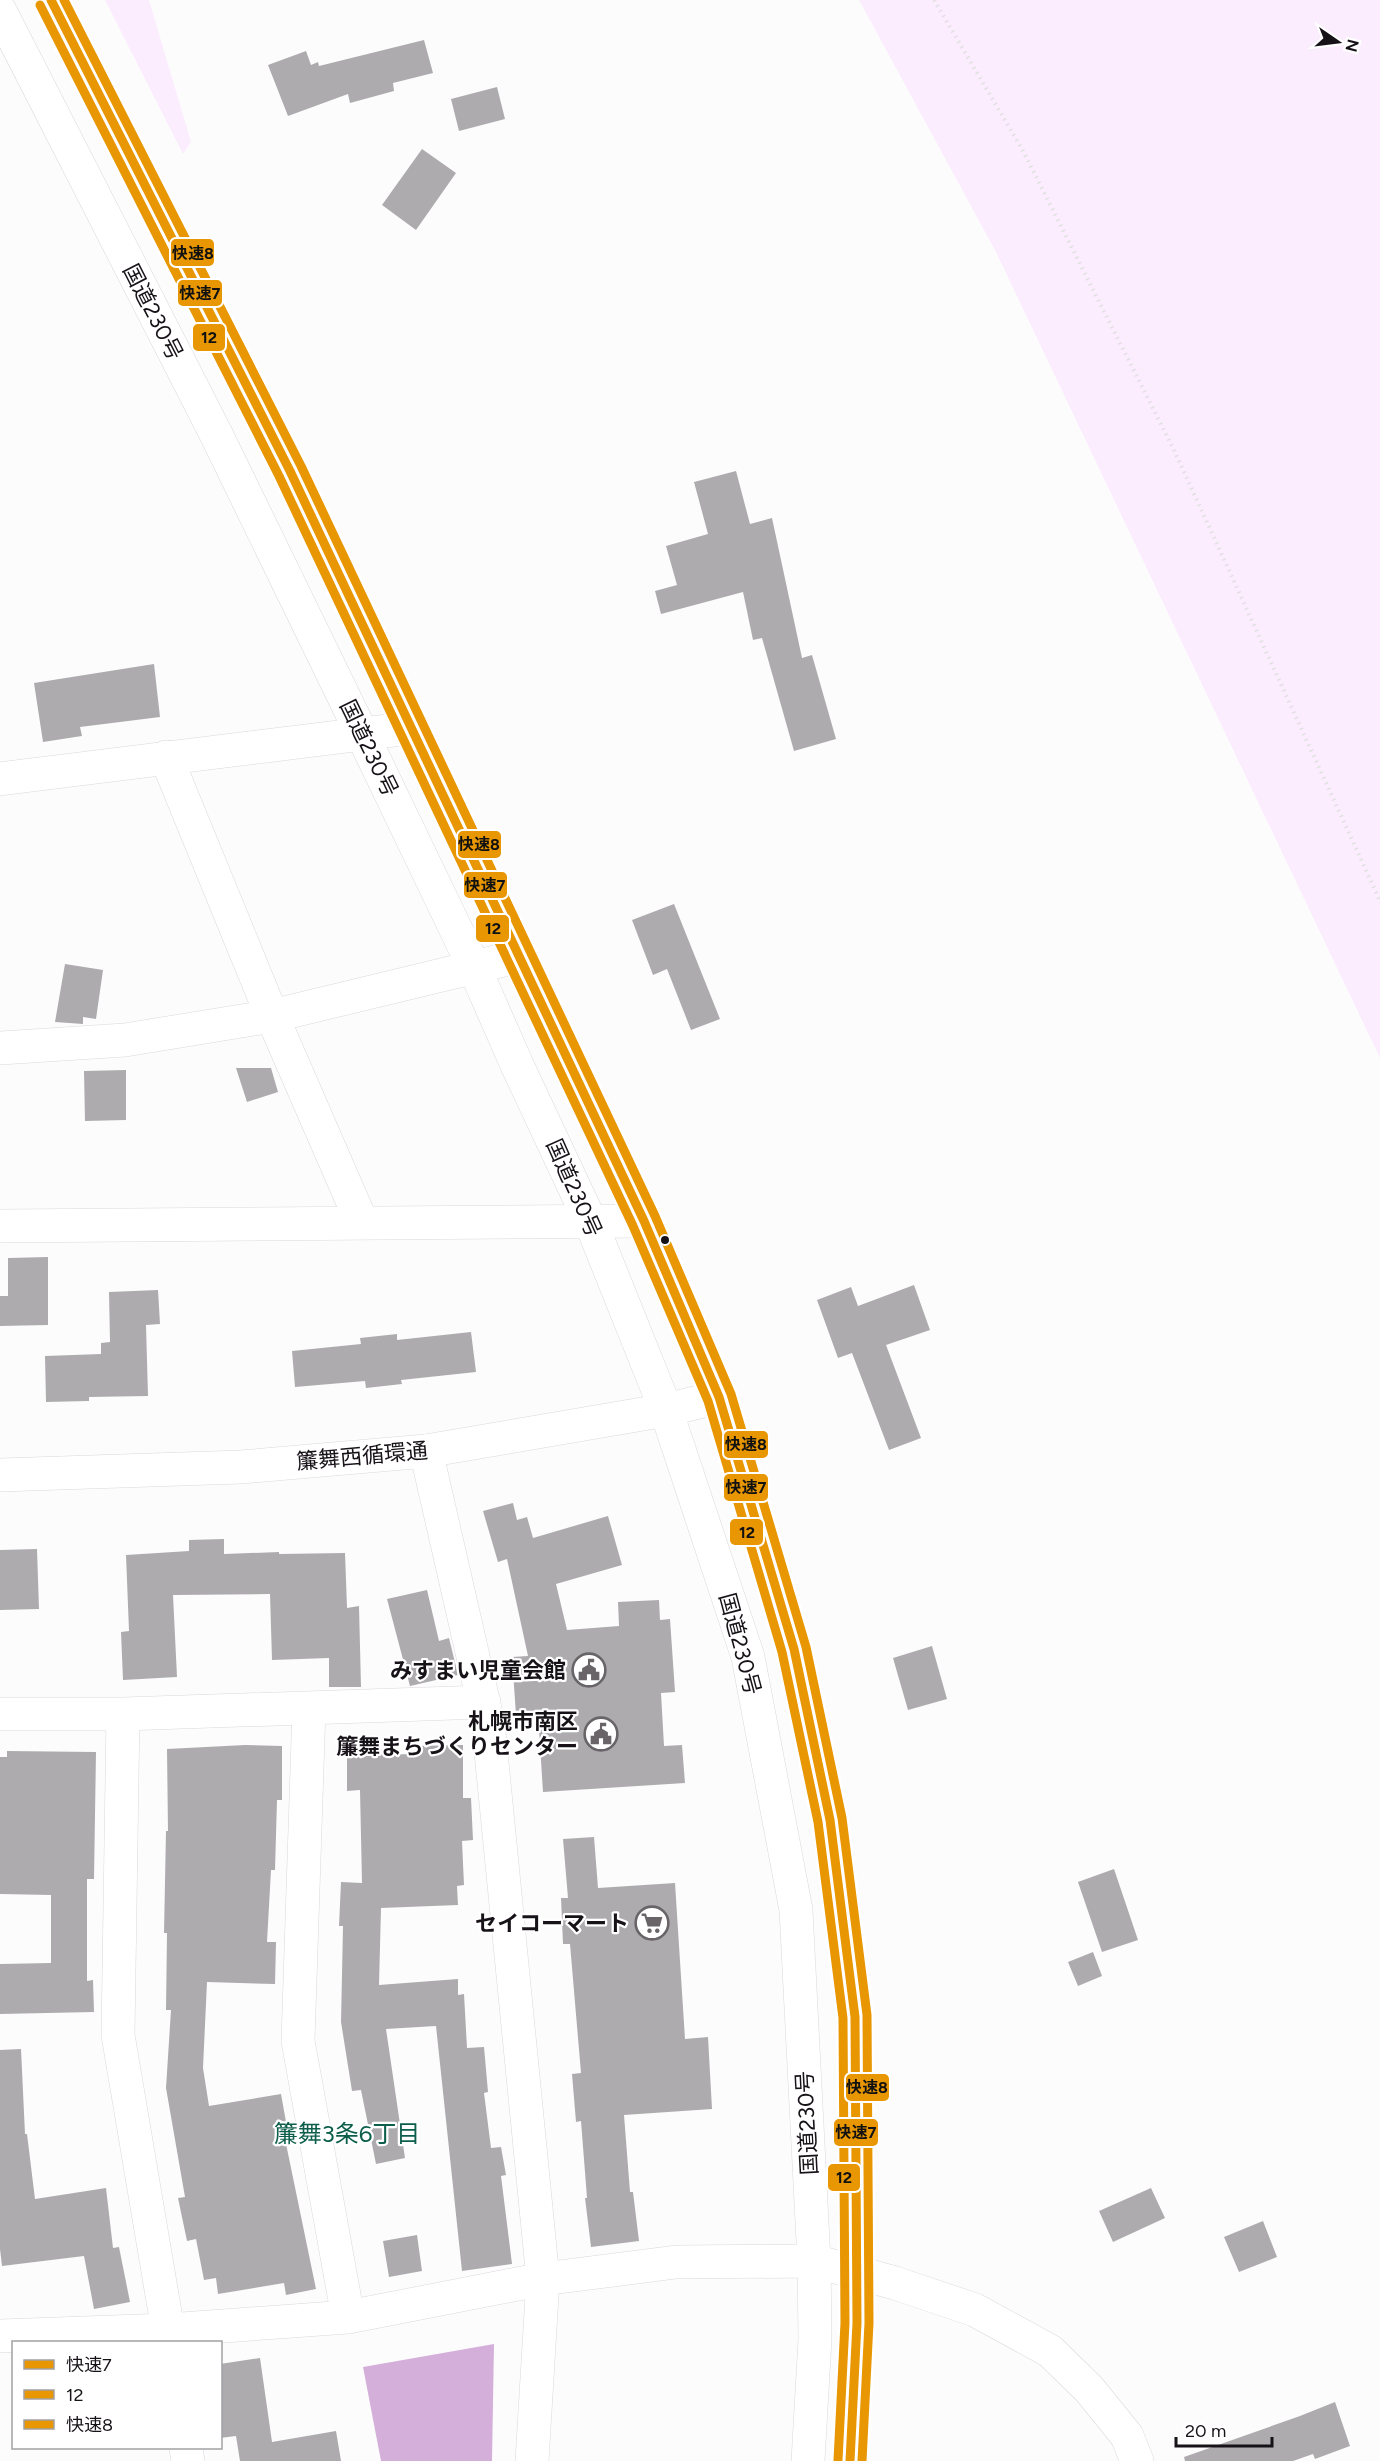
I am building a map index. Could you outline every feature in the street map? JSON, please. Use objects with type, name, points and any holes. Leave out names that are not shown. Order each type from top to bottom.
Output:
[{"type":"main road","name":"国道230号","points":[[51,0],[290,471],[644,1221],[719,1397],[794,1649],[830,1820],[855,2017],[857,2272],[850,2461]]},
{"type":"main road","name":"国道230号","points":[[0,11],[216,434],[474,967],[591,1223],[666,1410],[748,1657],[796,1910],[814,2261],[815,2339],[808,2461]]},
{"type":"main road","points":[[0,779],[411,728]]},
{"type":"main road","points":[[166,757],[272,1016],[362,1223]]},
{"type":"main road","points":[[0,1048],[125,1040],[272,1016],[520,956]]},
{"type":"main road","points":[[0,1226],[644,1221]]},
{"type":"main road","name":"簾舞西循環通","points":[[0,1475],[241,1467],[426,1451],[666,1410],[719,1397]]},
{"type":"main road","points":[[426,1451],[488,1722],[543,2279],[532,2461]]},
{"type":"main road","points":[[0,1714],[123,1714],[483,1702]]},
{"type":"main road","points":[[309,1708],[298,2041],[348,2317]]},
{"type":"main road","points":[[123,1714],[118,2035],[169,2336]]},
{"type":"main road","points":[[0,2336],[169,2336],[348,2317],[543,2279],[676,2262],[814,2261],[857,2272],[975,2310],[1050,2351],[1089,2389],[1127,2436],[1137,2461]]},
{"type":"path","points":[[934,0],[1022,149],[1174,450],[1380,901]]},
{"type":"shaded area","points":[[105,0],[149,0],[191,142],[183,154]]},
{"type":"shaded area","points":[[859,0],[1380,0],[1380,1058],[996,252]]},
{"type":"shaded area","points":[[494,2344],[492,2461],[381,2461],[363,2367]]},
{"type":"building","points":[[424,40],[433,73],[393,83],[394,91],[350,103],[348,94],[288,116],[268,65],[306,51],[311,65],[318,62],[319,66]]},
{"type":"building","points":[[497,87],[505,119],[459,131],[451,99]]},
{"type":"building","points":[[422,149],[456,173],[416,230],[382,205]]},
{"type":"building","points":[[736,471],[750,524],[772,518],[802,658],[812,655],[836,739],[794,751],[762,638],[753,640],[743,592],[661,614],[655,591],[677,585],[666,546],[708,534],[694,482]]},
{"type":"building","points":[[154,664],[160,717],[80,727],[82,736],[43,742],[34,683]]},
{"type":"building","points":[[674,904],[720,1019],[691,1030],[667,969],[653,975],[632,920]]},
{"type":"building","points":[[65,964],[103,970],[96,1019],[83,1017],[83,1024],[55,1022]]},
{"type":"building","points":[[236,1068],[271,1068],[278,1092],[247,1102]]},
{"type":"building","points":[[126,1070],[126,1120],[85,1121],[84,1071]]},
{"type":"building","points":[[48,1257],[48,1325],[0,1326],[0,1296],[8,1296],[8,1258]]},
{"type":"building","points":[[914,1285],[930,1330],[886,1345],[921,1438],[889,1450],[852,1353],[838,1358],[817,1300],[851,1287],[858,1306]]},
{"type":"building","points":[[158,1290],[160,1324],[146,1325],[148,1396],[89,1397],[89,1401],[46,1402],[45,1356],[101,1354],[101,1343],[110,1342],[109,1292]]},
{"type":"building","points":[[471,1332],[476,1372],[401,1380],[402,1384],[366,1388],[365,1381],[295,1387],[292,1351],[361,1344],[360,1338],[397,1334],[397,1340]]},
{"type":"building","points":[[513,1503],[517,1520],[527,1517],[533,1538],[608,1516],[622,1565],[556,1584],[567,1630],[619,1626],[618,1602],[659,1600],[660,1620],[670,1619],[675,1692],[661,1693],[664,1746],[682,1745],[685,1783],[543,1792],[538,1713],[516,1715],[512,1657],[528,1656],[507,1559],[498,1562],[483,1511]]},
{"type":"building","points":[[224,1539],[224,1554],[345,1553],[347,1608],[359,1606],[361,1687],[329,1687],[329,1658],[272,1660],[270,1594],[173,1595],[177,1677],[123,1680],[121,1632],[129,1631],[126,1555],[189,1551],[189,1540]]},
{"type":"building","points":[[37,1549],[39,1609],[0,1610],[0,1550]]},
{"type":"building","points":[[427,1590],[439,1641],[449,1638],[458,1675],[410,1686],[387,1599]]},
{"type":"building","points":[[932,1646],[947,1699],[908,1710],[893,1658]]},
{"type":"building","points":[[245,1745],[282,1746],[282,1800],[277,1800],[275,1870],[271,1870],[267,1942],[276,1942],[275,1984],[207,1982],[203,2068],[209,2106],[281,2094],[288,2133],[284,2134],[316,2289],[286,2295],[284,2283],[218,2294],[216,2278],[204,2280],[196,2239],[187,2241],[178,2198],[185,2197],[166,2088],[171,2010],[166,2010],[167,1933],[164,1933],[166,1831],[168,1831],[167,1749]]},
{"type":"building","points":[[463,1745],[463,1798],[471,1798],[473,1840],[462,1841],[464,1885],[457,1886],[458,1905],[381,1908],[379,1985],[458,1979],[458,1995],[464,1994],[467,2048],[484,2047],[488,2092],[484,2093],[491,2148],[501,2147],[506,2175],[501,2176],[512,2264],[462,2271],[436,2026],[386,2029],[405,2158],[376,2164],[361,2090],[352,2091],[341,2022],[343,1926],[339,1926],[341,1882],[362,1883],[360,1790],[347,1791],[347,1755],[417,1754],[417,1746]]},
{"type":"building","points":[[7,1751],[96,1752],[94,1879],[87,1879],[87,1981],[93,1980],[94,2012],[0,2014],[0,1964],[51,1963],[51,1895],[0,1894],[0,1757],[7,1757]]},
{"type":"building","points":[[594,1837],[598,1888],[675,1883],[685,2039],[708,2037],[712,2109],[624,2115],[630,2192],[633,2192],[639,2241],[591,2247],[585,2198],[587,2198],[581,2121],[576,2122],[572,2074],[581,2073],[570,1944],[563,1944],[561,1898],[568,1898],[563,1839]]},
{"type":"building","points":[[1114,1869],[1138,1940],[1102,1952],[1078,1882]]},
{"type":"building","points":[[1093,1952],[1102,1976],[1078,1986],[1068,1962]]},
{"type":"building","points":[[21,2049],[25,2134],[27,2134],[35,2199],[106,2188],[113,2248],[119,2247],[130,2302],[94,2309],[84,2256],[2,2266],[0,2249],[0,2050]]},
{"type":"building","points":[[1151,2188],[1165,2218],[1113,2242],[1099,2211]]},
{"type":"building","points":[[1263,2221],[1277,2257],[1239,2272],[1224,2237]]},
{"type":"building","points":[[417,2235],[422,2271],[389,2277],[383,2241]]},
{"type":"building","points":[[260,2358],[272,2442],[336,2431],[341,2461],[240,2461],[236,2436],[222,2438],[222,2364]]},
{"type":"building","points":[[1335,2402],[1350,2446],[1315,2459],[1313,2454],[1293,2461],[1185,2461],[1184,2457]]},
{"type":"transit line","name":"快速7","points":[[51,0],[290,471],[644,1221],[719,1397],[794,1649],[830,1820],[855,2017],[857,2323],[850,2461]]},
{"type":"transit line","name":"快速8","points":[[64,0],[301,466],[655,1216],[731,1394],[806,1647],[842,1818],[867,2015],[869,2323],[862,2461]]},
{"type":"transit line","name":"12","points":[[40,5],[279,476],[633,1226],[708,1401],[782,1652],[818,1822],[843,2018],[845,2323],[838,2460]]},
{"type":"place","name":"みすまい児童会館","points":[[589,1670]]},
{"type":"place","name":"札幌市南区 簾舞まちづくりセンター","points":[[601,1734]]},
{"type":"place","name":"セイコーマート","points":[[652,1923]]},
{"type":"district","name":"簾舞3条6丁目","points":[[347,2133]]}]
